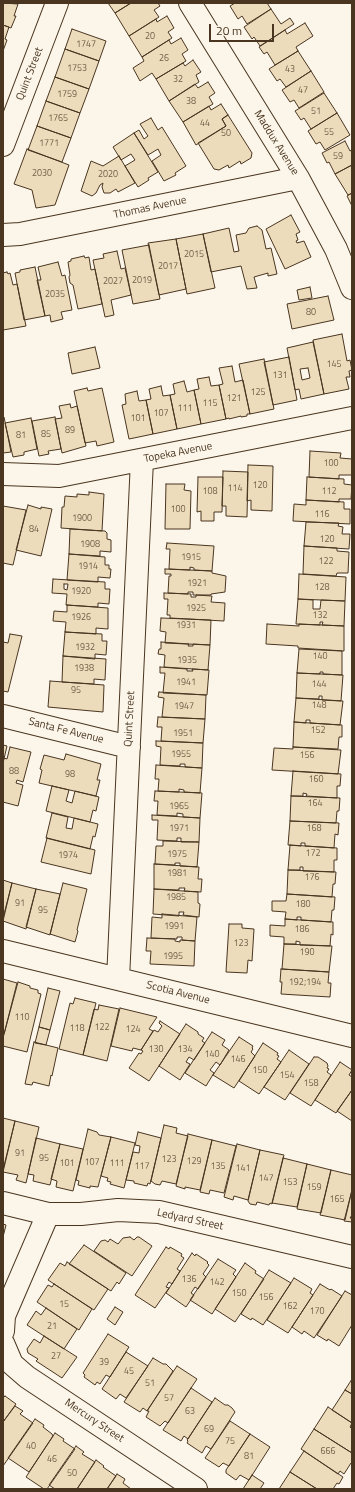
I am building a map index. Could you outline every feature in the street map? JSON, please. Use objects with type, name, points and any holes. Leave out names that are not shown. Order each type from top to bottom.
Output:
[{"type":"street","name":"Quint Street","points":[[3,145],[57,3]]},
{"type":"street","name":"Maddux Avenue","points":[[190,3],[298,178],[336,249],[352,288]]},
{"type":"street","name":"Thomas Avenue","points":[[3,235],[20,234],[298,178]]},
{"type":"street","name":"Topeka Avenue","points":[[3,474],[59,476],[352,418]]},
{"type":"street","name":"Quint Street","points":[[118,979],[142,460]]},
{"type":"street","name":"Santa Fe Avenue","points":[[3,716],[129,747]]},
{"type":"street","name":"Scotia Avenue","points":[[3,951],[352,1036]]},
{"type":"street","name":"Ledyard Street","points":[[3,1203],[48,1214],[81,1214],[118,1210],[159,1212],[352,1257]]},
{"type":"street","points":[[3,1331],[4,1316],[48,1214]]},
{"type":"street","name":"Mercury Street","points":[[3,1343],[12,1364],[27,1377],[196,1489]]},
{"type":"building","points":[[3,3],[18,4],[14,16],[16,16],[11,28],[3,25]]},
{"type":"building","points":[[108,3],[131,3],[115,13]]},
{"type":"building","points":[[131,3],[158,3],[160,6],[154,10],[159,17],[129,36],[115,13]]},
{"type":"building","points":[[235,3],[267,3],[271,9],[247,24],[242,16],[238,19],[230,6]]},
{"type":"building","points":[[271,9],[281,24],[290,18],[294,24],[260,46],[254,37],[252,39],[244,27]]},
{"type":"building","points":[[167,16],[174,28],[168,32],[172,38],[142,57],[129,36],[156,19],[157,22]]},
{"type":"building","points":[[305,23],[313,36],[296,47],[298,51],[275,65],[267,52],[264,54],[259,47],[285,30],[287,34]]},
{"type":"building","points":[[3,25],[9,27],[5,39],[7,40],[3,51]]},
{"type":"building","points":[[72,29],[106,41],[99,61],[65,49]]},
{"type":"building","points":[[181,38],[188,50],[182,54],[186,61],[156,79],[152,73],[140,81],[133,68],[144,61],[142,57],[169,40],[171,44]]},
{"type":"building","points":[[65,49],[99,61],[89,89],[55,77]]},
{"type":"building","points":[[298,51],[311,71],[286,87],[280,79],[277,81],[269,69]]},
{"type":"building","points":[[193,60],[201,72],[196,75],[199,82],[169,101],[156,79],[183,63],[185,66]]},
{"type":"building","points":[[311,71],[324,92],[299,108],[294,100],[290,102],[282,90]]},
{"type":"building","points":[[55,77],[89,89],[80,113],[46,101]]},
{"type":"building","points":[[208,82],[215,93],[209,97],[213,104],[183,122],[169,101],[195,84],[198,88]]},
{"type":"building","points":[[324,93],[337,113],[311,129],[304,118],[301,120],[295,111]]},
{"type":"building","points":[[46,101],[80,113],[71,138],[37,126]]},
{"type":"building","points":[[221,104],[228,115],[222,119],[226,126],[196,145],[183,122],[209,106],[211,110]]},
{"type":"building","points":[[337,113],[350,135],[325,150],[320,142],[316,144],[308,131]]},
{"type":"building","points":[[228,115],[252,153],[251,158],[241,164],[240,161],[229,168],[228,165],[219,170],[214,169],[198,143],[226,126],[222,119]]},
{"type":"building","points":[[151,118],[158,130],[162,127],[186,166],[175,173],[176,175],[164,181],[152,161],[161,155],[158,149],[148,155],[134,133],[139,130],[144,139],[148,136],[140,124]]},
{"type":"building","points":[[37,126],[71,138],[62,162],[28,150]]},
{"type":"building","points":[[134,133],[158,172],[138,187],[125,166],[135,160],[131,154],[121,160],[113,147]]},
{"type":"building","points":[[345,141],[350,151],[352,150],[352,165],[335,174],[329,162],[327,163],[322,153]]},
{"type":"building","points":[[27,149],[69,165],[55,205],[36,208],[32,190],[14,184]]},
{"type":"building","points":[[119,156],[135,183],[118,192],[116,189],[110,193],[104,193],[102,187],[103,183],[92,196],[81,191],[91,161],[103,166]]},
{"type":"building","points":[[352,165],[352,193],[348,195],[335,174]]},
{"type":"building","points":[[352,193],[352,206],[347,196]]},
{"type":"building","points":[[291,215],[300,232],[296,234],[298,240],[296,241],[297,243],[304,241],[311,257],[285,269],[266,229]]},
{"type":"building","points":[[257,226],[262,230],[266,249],[271,248],[277,274],[268,276],[268,273],[254,277],[257,288],[247,289],[241,266],[211,272],[203,234],[229,228],[234,252],[239,251],[236,235],[246,233],[249,228]]},
{"type":"building","points":[[203,234],[215,288],[187,294],[176,239]]},
{"type":"building","points":[[176,239],[186,289],[159,295],[148,243]]},
{"type":"building","points":[[149,245],[160,299],[133,304],[122,250]]},
{"type":"building","points":[[117,251],[121,269],[125,268],[131,295],[111,300],[114,315],[105,317],[93,260],[104,258],[103,254]]},
{"type":"building","points":[[84,256],[85,258],[89,257],[91,270],[95,269],[102,304],[78,309],[73,285],[70,283],[68,262],[71,261],[71,259]]},
{"type":"building","points":[[58,262],[62,276],[65,275],[72,310],[61,312],[63,319],[51,322],[50,315],[45,316],[37,280],[41,280],[38,267]]},
{"type":"building","points":[[35,267],[45,316],[24,320],[15,273],[20,272],[20,270]]},
{"type":"building","points":[[7,272],[8,274],[10,273],[13,285],[17,284],[26,326],[3,330],[3,273]]},
{"type":"building","points":[[310,287],[312,298],[299,300],[297,290]]},
{"type":"building","points":[[328,296],[334,320],[292,329],[287,304]]},
{"type":"building","points":[[342,334],[347,361],[350,360],[352,370],[349,371],[350,377],[346,377],[349,389],[324,394],[313,340]]},
{"type":"building","points":[[313,342],[324,394],[301,399],[299,389],[295,390],[287,348]],"holes":[[[308,368],[310,378],[302,380],[300,369]]]},
{"type":"building","points":[[95,347],[100,368],[72,374],[68,353]]},
{"type":"building","points":[[289,357],[297,400],[273,405],[264,362]]},
{"type":"building","points":[[264,359],[274,409],[250,414],[239,364]]},
{"type":"building","points":[[232,366],[235,382],[243,380],[250,414],[247,414],[247,416],[226,419],[219,385],[223,384],[219,368]]},
{"type":"building","points":[[209,377],[211,386],[219,385],[226,419],[201,424],[194,390],[199,389],[197,379]]},
{"type":"building","points":[[184,381],[187,392],[194,390],[201,424],[177,429],[170,395],[175,394],[173,384]]},
{"type":"building","points":[[161,386],[163,396],[170,395],[177,429],[153,434],[146,400],[151,399],[149,389]]},
{"type":"building","points":[[87,388],[88,391],[102,388],[114,442],[97,446],[96,441],[85,443],[74,391]]},
{"type":"building","points":[[137,391],[139,401],[146,400],[153,434],[129,439],[122,405],[126,404],[125,394]]},
{"type":"building","points":[[70,404],[71,408],[77,406],[86,446],[62,453],[55,419],[62,418],[59,406]]},
{"type":"building","points":[[3,417],[11,452],[3,453]]},
{"type":"building","points":[[55,417],[61,449],[48,451],[49,454],[39,456],[32,421]]},
{"type":"building","points":[[31,418],[37,449],[24,452],[24,455],[13,457],[5,423]]},
{"type":"building","points":[[310,451],[341,453],[340,458],[352,459],[352,475],[339,475],[339,479],[309,477]]},
{"type":"building","points":[[248,465],[273,466],[272,511],[251,510],[251,500],[247,501]]},
{"type":"building","points":[[223,471],[248,472],[247,517],[226,516],[226,506],[222,506]]},
{"type":"building","points":[[198,477],[223,477],[222,512],[214,512],[214,521],[201,521],[201,511],[197,512]]},
{"type":"building","points":[[307,477],[344,479],[344,484],[352,485],[351,499],[339,499],[339,502],[306,500]]},
{"type":"building","points":[[166,484],[185,484],[184,490],[191,491],[190,529],[165,529]]},
{"type":"building","points":[[89,492],[104,494],[102,531],[61,528],[62,507],[64,507],[65,496],[77,497],[77,494],[89,495]]},
{"type":"building","points":[[306,500],[344,502],[344,509],[350,509],[350,524],[293,521],[294,504],[306,505]]},
{"type":"building","points":[[28,505],[41,509],[41,507],[52,509],[41,556],[16,550]]},
{"type":"building","points":[[3,506],[26,510],[13,565],[3,563]]},
{"type":"building","points":[[306,522],[339,523],[338,526],[343,527],[342,534],[350,534],[349,549],[304,546]]},
{"type":"building","points":[[70,529],[105,531],[107,533],[107,539],[111,540],[111,552],[100,551],[100,556],[69,554]]},
{"type":"building","points":[[167,543],[214,546],[212,571],[194,570],[194,568],[190,567],[190,570],[169,569],[170,549],[166,549]]},
{"type":"building","points":[[304,546],[337,548],[337,551],[349,552],[348,573],[337,573],[336,576],[303,574]]},
{"type":"building","points":[[69,554],[105,557],[105,565],[109,565],[109,569],[111,569],[110,578],[98,577],[98,582],[67,580]]},
{"type":"building","points":[[165,569],[212,571],[212,573],[226,576],[225,592],[211,595],[193,595],[193,592],[188,592],[188,594],[168,593],[169,576],[171,576],[171,574],[165,574]]},
{"type":"building","points":[[299,574],[346,577],[345,601],[298,599]]},
{"type":"building","points":[[53,579],[105,582],[105,589],[110,589],[109,604],[98,603],[98,607],[66,605],[67,594],[52,593]],"holes":[[[64,584],[68,584],[67,590],[64,589]]]},
{"type":"building","points":[[164,593],[191,594],[191,597],[196,597],[196,595],[212,596],[211,602],[225,603],[224,621],[170,618],[170,615],[167,615],[168,599],[164,599]]},
{"type":"building","points":[[298,599],[313,600],[313,609],[320,609],[321,600],[345,601],[344,626],[322,625],[323,622],[320,622],[320,625],[296,624]]},
{"type":"building","points":[[67,605],[108,608],[108,629],[96,628],[96,634],[65,632],[66,622],[53,621],[54,611],[67,612]]},
{"type":"building","points":[[161,618],[211,620],[210,645],[165,643],[166,632],[160,631]]},
{"type":"building","points":[[267,624],[344,626],[344,651],[266,644]]},
{"type":"building","points":[[65,632],[102,634],[102,641],[107,641],[106,655],[95,654],[95,659],[63,656]]},
{"type":"building","points":[[10,634],[22,636],[8,692],[3,691],[3,642],[8,643]]},
{"type":"building","points":[[161,642],[189,644],[188,646],[193,646],[193,644],[210,645],[208,670],[164,667],[165,655],[158,654],[159,649],[161,649]]},
{"type":"building","points":[[299,649],[342,651],[342,675],[323,674],[323,672],[320,672],[320,674],[297,673]]},
{"type":"building","points":[[63,656],[106,659],[105,680],[94,679],[94,684],[62,682]]},
{"type":"building","points":[[160,667],[187,669],[187,671],[193,671],[192,669],[209,670],[207,695],[163,693],[165,673],[160,673]]},
{"type":"building","points":[[297,673],[343,675],[341,701],[322,700],[322,696],[319,696],[319,699],[296,698]]},
{"type":"building","points":[[50,681],[104,685],[103,712],[48,707]]},
{"type":"building","points":[[159,692],[206,695],[205,719],[162,717],[164,698],[158,697]]},
{"type":"building","points":[[296,698],[343,701],[340,725],[310,723],[310,720],[306,720],[306,723],[294,722]]},
{"type":"building","points":[[158,717],[205,719],[203,743],[161,741],[162,727],[157,727]]},
{"type":"building","points":[[294,722],[342,725],[342,737],[339,737],[338,749],[293,747]]},
{"type":"building","points":[[156,741],[203,743],[202,768],[185,767],[185,764],[180,764],[180,766],[160,765],[161,747],[156,746]]},
{"type":"building","points":[[3,745],[7,746],[3,763]]},
{"type":"building","points":[[10,747],[31,752],[23,782],[17,780],[16,783],[23,785],[18,806],[3,802],[3,763],[4,758],[7,759]]},
{"type":"building","points":[[293,747],[341,750],[338,774],[272,770],[274,748],[293,749]]},
{"type":"building","points":[[66,754],[101,764],[97,780],[100,780],[96,796],[39,783],[42,770],[40,769],[44,755],[64,760]]},
{"type":"building","points":[[156,765],[202,768],[200,793],[184,792],[184,790],[179,789],[179,792],[158,791],[159,779],[155,779]]},
{"type":"building","points":[[293,771],[341,774],[340,786],[337,786],[337,798],[306,796],[307,794],[303,793],[303,796],[291,796]]},
{"type":"building","points":[[52,786],[69,790],[66,801],[72,803],[75,791],[99,797],[96,811],[93,810],[90,822],[46,811]]},
{"type":"building","points":[[155,791],[202,793],[200,818],[183,817],[183,814],[177,813],[177,816],[157,815],[158,801],[154,801]]},
{"type":"building","points":[[291,796],[340,798],[336,823],[290,821]]},
{"type":"building","points":[[52,813],[68,817],[66,828],[72,829],[74,818],[98,824],[90,849],[46,838]]},
{"type":"building","points":[[152,815],[200,818],[199,842],[181,842],[181,838],[177,838],[177,841],[157,840],[158,820],[152,820]]},
{"type":"building","points":[[290,821],[339,823],[338,835],[335,834],[334,848],[305,846],[305,843],[301,843],[301,846],[288,845]]},
{"type":"building","points":[[47,838],[95,850],[91,874],[41,862]]},
{"type":"building","points":[[163,841],[199,842],[197,867],[180,866],[180,863],[175,863],[175,865],[155,864],[156,846],[163,846]]},
{"type":"building","points":[[290,845],[337,848],[337,860],[334,860],[334,872],[303,871],[303,867],[300,867],[300,870],[288,870]]},
{"type":"building","points":[[154,864],[199,867],[198,879],[202,879],[201,892],[184,891],[185,888],[179,888],[179,890],[154,889]]},
{"type":"building","points":[[288,870],[336,872],[332,897],[287,894]]},
{"type":"building","points":[[3,880],[12,883],[3,918]]},
{"type":"building","points":[[12,883],[36,889],[26,929],[3,921]]},
{"type":"building","points":[[63,883],[87,889],[75,942],[50,934]]},
{"type":"building","points":[[36,889],[60,894],[50,935],[26,927]]},
{"type":"building","points":[[154,889],[198,892],[198,903],[200,904],[199,917],[183,915],[184,912],[179,912],[179,916],[153,914]]},
{"type":"building","points":[[287,894],[335,897],[331,922],[301,920],[301,917],[297,917],[297,920],[285,919],[286,912],[272,911],[272,901],[286,901]]},
{"type":"building","points":[[162,914],[197,917],[195,941],[182,940],[182,937],[177,937],[177,939],[151,938],[152,917],[162,918]]},
{"type":"building","points":[[285,919],[333,922],[333,935],[331,934],[330,946],[300,945],[300,942],[296,941],[296,944],[284,944],[284,937],[270,936],[270,925],[285,926]]},
{"type":"building","points":[[229,924],[242,924],[242,928],[254,929],[252,961],[248,960],[247,973],[226,972]]},
{"type":"building","points":[[147,938],[175,939],[175,941],[180,942],[180,940],[195,941],[194,966],[150,964],[151,951],[146,951]]},
{"type":"building","points":[[284,944],[332,946],[329,972],[282,969]]},
{"type":"building","points":[[281,969],[329,972],[328,983],[331,983],[330,997],[281,994]]},
{"type":"building","points":[[3,979],[17,983],[4,1034],[3,1034]]},
{"type":"building","points":[[18,982],[38,990],[38,993],[41,994],[27,1052],[3,1046],[3,1038]]},
{"type":"building","points":[[48,988],[60,991],[50,1030],[39,1027]]},
{"type":"building","points":[[75,998],[96,1003],[83,1055],[59,1049],[70,1003],[73,1004]]},
{"type":"building","points":[[99,1005],[119,1009],[107,1061],[83,1055],[94,1009],[98,1010]]},
{"type":"building","points":[[120,1008],[157,1017],[149,1029],[153,1031],[141,1050],[133,1048],[132,1051],[111,1046]]},
{"type":"building","points":[[160,1021],[180,1034],[149,1081],[129,1068],[139,1053],[141,1054],[143,1051],[141,1050],[154,1030],[158,1032],[162,1026],[159,1023]]},
{"type":"building","points":[[186,1024],[204,1038],[202,1041],[205,1043],[194,1060],[189,1057],[186,1062],[190,1064],[180,1080],[159,1066]]},
{"type":"building","points":[[39,1027],[50,1030],[46,1045],[35,1043]]},
{"type":"building","points":[[212,1032],[225,1040],[222,1045],[229,1050],[220,1065],[216,1062],[210,1070],[214,1073],[206,1086],[185,1073]]},
{"type":"building","points":[[239,1037],[253,1046],[251,1052],[255,1056],[234,1088],[213,1075]]},
{"type":"building","points":[[34,1042],[58,1048],[49,1086],[33,1082],[32,1085],[25,1084]]},
{"type":"building","points":[[263,1043],[278,1053],[277,1055],[279,1056],[277,1059],[281,1062],[259,1094],[239,1081]]},
{"type":"building","points":[[289,1050],[309,1064],[285,1100],[264,1087]]},
{"type":"building","points":[[314,1057],[318,1057],[327,1063],[327,1068],[329,1069],[327,1072],[331,1075],[311,1106],[290,1093]]},
{"type":"building","points":[[340,1062],[352,1070],[349,1075],[352,1077],[352,1090],[336,1113],[315,1100]]},
{"type":"building","points":[[352,1090],[352,1121],[337,1111]]},
{"type":"building","points":[[3,1118],[15,1121],[3,1170]]},
{"type":"building","points":[[15,1121],[39,1127],[26,1183],[16,1180],[18,1175],[3,1172]]},
{"type":"building","points":[[164,1125],[177,1128],[176,1133],[188,1136],[176,1184],[162,1181],[160,1185],[151,1181]]},
{"type":"building","points":[[88,1129],[97,1132],[99,1135],[111,1137],[98,1187],[90,1186],[90,1188],[78,1185],[79,1181],[76,1180]]},
{"type":"building","points":[[138,1132],[161,1138],[150,1184],[148,1183],[147,1186],[134,1183],[134,1181],[126,1180],[133,1152],[139,1153],[140,1146],[135,1145]]},
{"type":"building","points":[[188,1134],[212,1140],[200,1190],[185,1187],[185,1189],[176,1186]]},
{"type":"building","points":[[111,1137],[135,1143],[124,1188],[110,1184],[111,1182],[107,1181],[108,1178],[101,1176]]},
{"type":"building","points":[[36,1138],[60,1144],[50,1185],[33,1181],[34,1175],[28,1174]]},
{"type":"building","points":[[212,1140],[236,1146],[224,1193],[210,1190],[209,1194],[200,1192]]},
{"type":"building","points":[[60,1144],[83,1149],[73,1191],[56,1187],[57,1181],[51,1179]]},
{"type":"building","points":[[237,1144],[260,1150],[248,1200],[234,1196],[233,1200],[224,1197]]},
{"type":"building","points":[[260,1150],[284,1155],[272,1204],[270,1203],[269,1205],[257,1202],[256,1205],[250,1204],[248,1201]]},
{"type":"building","points":[[283,1158],[307,1164],[297,1207],[272,1203]]},
{"type":"building","points":[[307,1164],[331,1170],[321,1213],[297,1209]]},
{"type":"building","points":[[331,1170],[352,1175],[352,1190],[345,1220],[320,1215]]},
{"type":"building","points":[[352,1190],[352,1215],[350,1218],[352,1218],[352,1222],[344,1221]]},
{"type":"building","points":[[3,1224],[6,1225],[3,1237]]},
{"type":"building","points":[[130,1237],[134,1240],[139,1237],[152,1246],[132,1276],[94,1251],[101,1241],[105,1240],[108,1242],[110,1239],[118,1244],[123,1238]]},
{"type":"building","points":[[84,1245],[126,1273],[119,1284],[117,1282],[111,1291],[69,1264]]},
{"type":"building","points":[[166,1247],[169,1249],[170,1247],[182,1254],[181,1256],[184,1258],[177,1269],[180,1271],[172,1284],[169,1282],[166,1287],[169,1288],[155,1308],[135,1295]]},
{"type":"building","points":[[192,1253],[208,1262],[207,1263],[209,1265],[203,1274],[206,1277],[198,1289],[195,1287],[191,1293],[194,1295],[186,1307],[166,1293]]},
{"type":"building","points":[[218,1259],[236,1270],[233,1274],[236,1277],[212,1314],[190,1300]]},
{"type":"building","points":[[67,1262],[108,1289],[94,1310],[48,1280],[60,1263],[65,1266]]},
{"type":"building","points":[[245,1263],[256,1271],[255,1273],[264,1279],[235,1322],[215,1309]]},
{"type":"building","points":[[269,1270],[291,1283],[263,1325],[252,1318],[251,1320],[241,1314]]},
{"type":"building","points":[[294,1278],[312,1289],[310,1293],[313,1295],[288,1333],[267,1320]]},
{"type":"building","points":[[54,1284],[92,1309],[79,1330],[37,1302],[48,1285],[52,1287]]},
{"type":"building","points":[[320,1284],[342,1296],[314,1338],[304,1331],[302,1334],[292,1327]]},
{"type":"building","points":[[345,1291],[352,1295],[352,1325],[339,1346],[328,1339],[327,1341],[317,1335]]},
{"type":"building","points":[[115,1307],[123,1312],[115,1325],[107,1319]]},
{"type":"building","points":[[46,1308],[77,1329],[64,1349],[27,1325],[36,1311],[41,1315]]},
{"type":"building","points":[[108,1334],[129,1347],[110,1377],[106,1375],[100,1384],[97,1382],[95,1385],[84,1377],[85,1375],[83,1373]]},
{"type":"building","points":[[44,1336],[77,1357],[62,1378],[36,1361],[38,1359],[28,1353],[27,1349],[34,1339],[40,1343]]},
{"type":"building","points":[[126,1352],[148,1366],[126,1398],[120,1394],[116,1399],[102,1389]]},
{"type":"building","points":[[153,1358],[163,1364],[166,1364],[173,1371],[147,1411],[143,1408],[140,1412],[124,1402]]},
{"type":"building","points":[[177,1366],[197,1379],[168,1423],[165,1421],[160,1426],[146,1417],[149,1411],[147,1411]]},
{"type":"building","points":[[352,1379],[352,1394],[345,1390]]},
{"type":"building","points":[[191,1388],[212,1402],[188,1439],[184,1436],[181,1441],[163,1430]]},
{"type":"building","points":[[345,1390],[352,1394],[352,1423],[332,1410]]},
{"type":"building","points":[[5,1396],[16,1404],[3,1422],[3,1398]]},
{"type":"building","points":[[215,1398],[225,1405],[228,1405],[235,1412],[211,1449],[206,1446],[202,1453],[187,1443],[187,1440]]},
{"type":"building","points":[[15,1406],[23,1411],[20,1414],[33,1423],[3,1466],[3,1422]]},
{"type":"building","points":[[328,1407],[352,1423],[350,1427],[352,1429],[352,1453],[314,1429]]},
{"type":"building","points":[[35,1419],[44,1425],[43,1427],[53,1436],[29,1472],[8,1458]]},
{"type":"building","points":[[230,1421],[250,1434],[229,1466],[223,1463],[219,1467],[205,1458]]},
{"type":"building","points":[[314,1429],[352,1453],[352,1464],[351,1463],[344,1474],[340,1471],[338,1474],[301,1449]]},
{"type":"building","points":[[55,1433],[64,1439],[63,1441],[75,1449],[47,1489],[44,1489],[26,1477]]},
{"type":"building","points":[[250,1434],[270,1447],[249,1480],[240,1475],[236,1480],[226,1473],[226,1470]]},
{"type":"building","points":[[76,1446],[84,1452],[82,1454],[95,1462],[77,1489],[55,1489],[49,1485]]},
{"type":"building","points":[[304,1451],[343,1477],[339,1484],[337,1483],[333,1489],[317,1489],[290,1472]]},
{"type":"building","points":[[96,1460],[116,1476],[107,1489],[77,1489]]},
{"type":"building","points":[[290,1472],[317,1489],[279,1489]]},
{"type":"building","points":[[117,1474],[125,1479],[123,1483],[131,1489],[107,1489]]},
{"type":"building","points":[[252,1475],[264,1483],[260,1489],[243,1489]]}]
